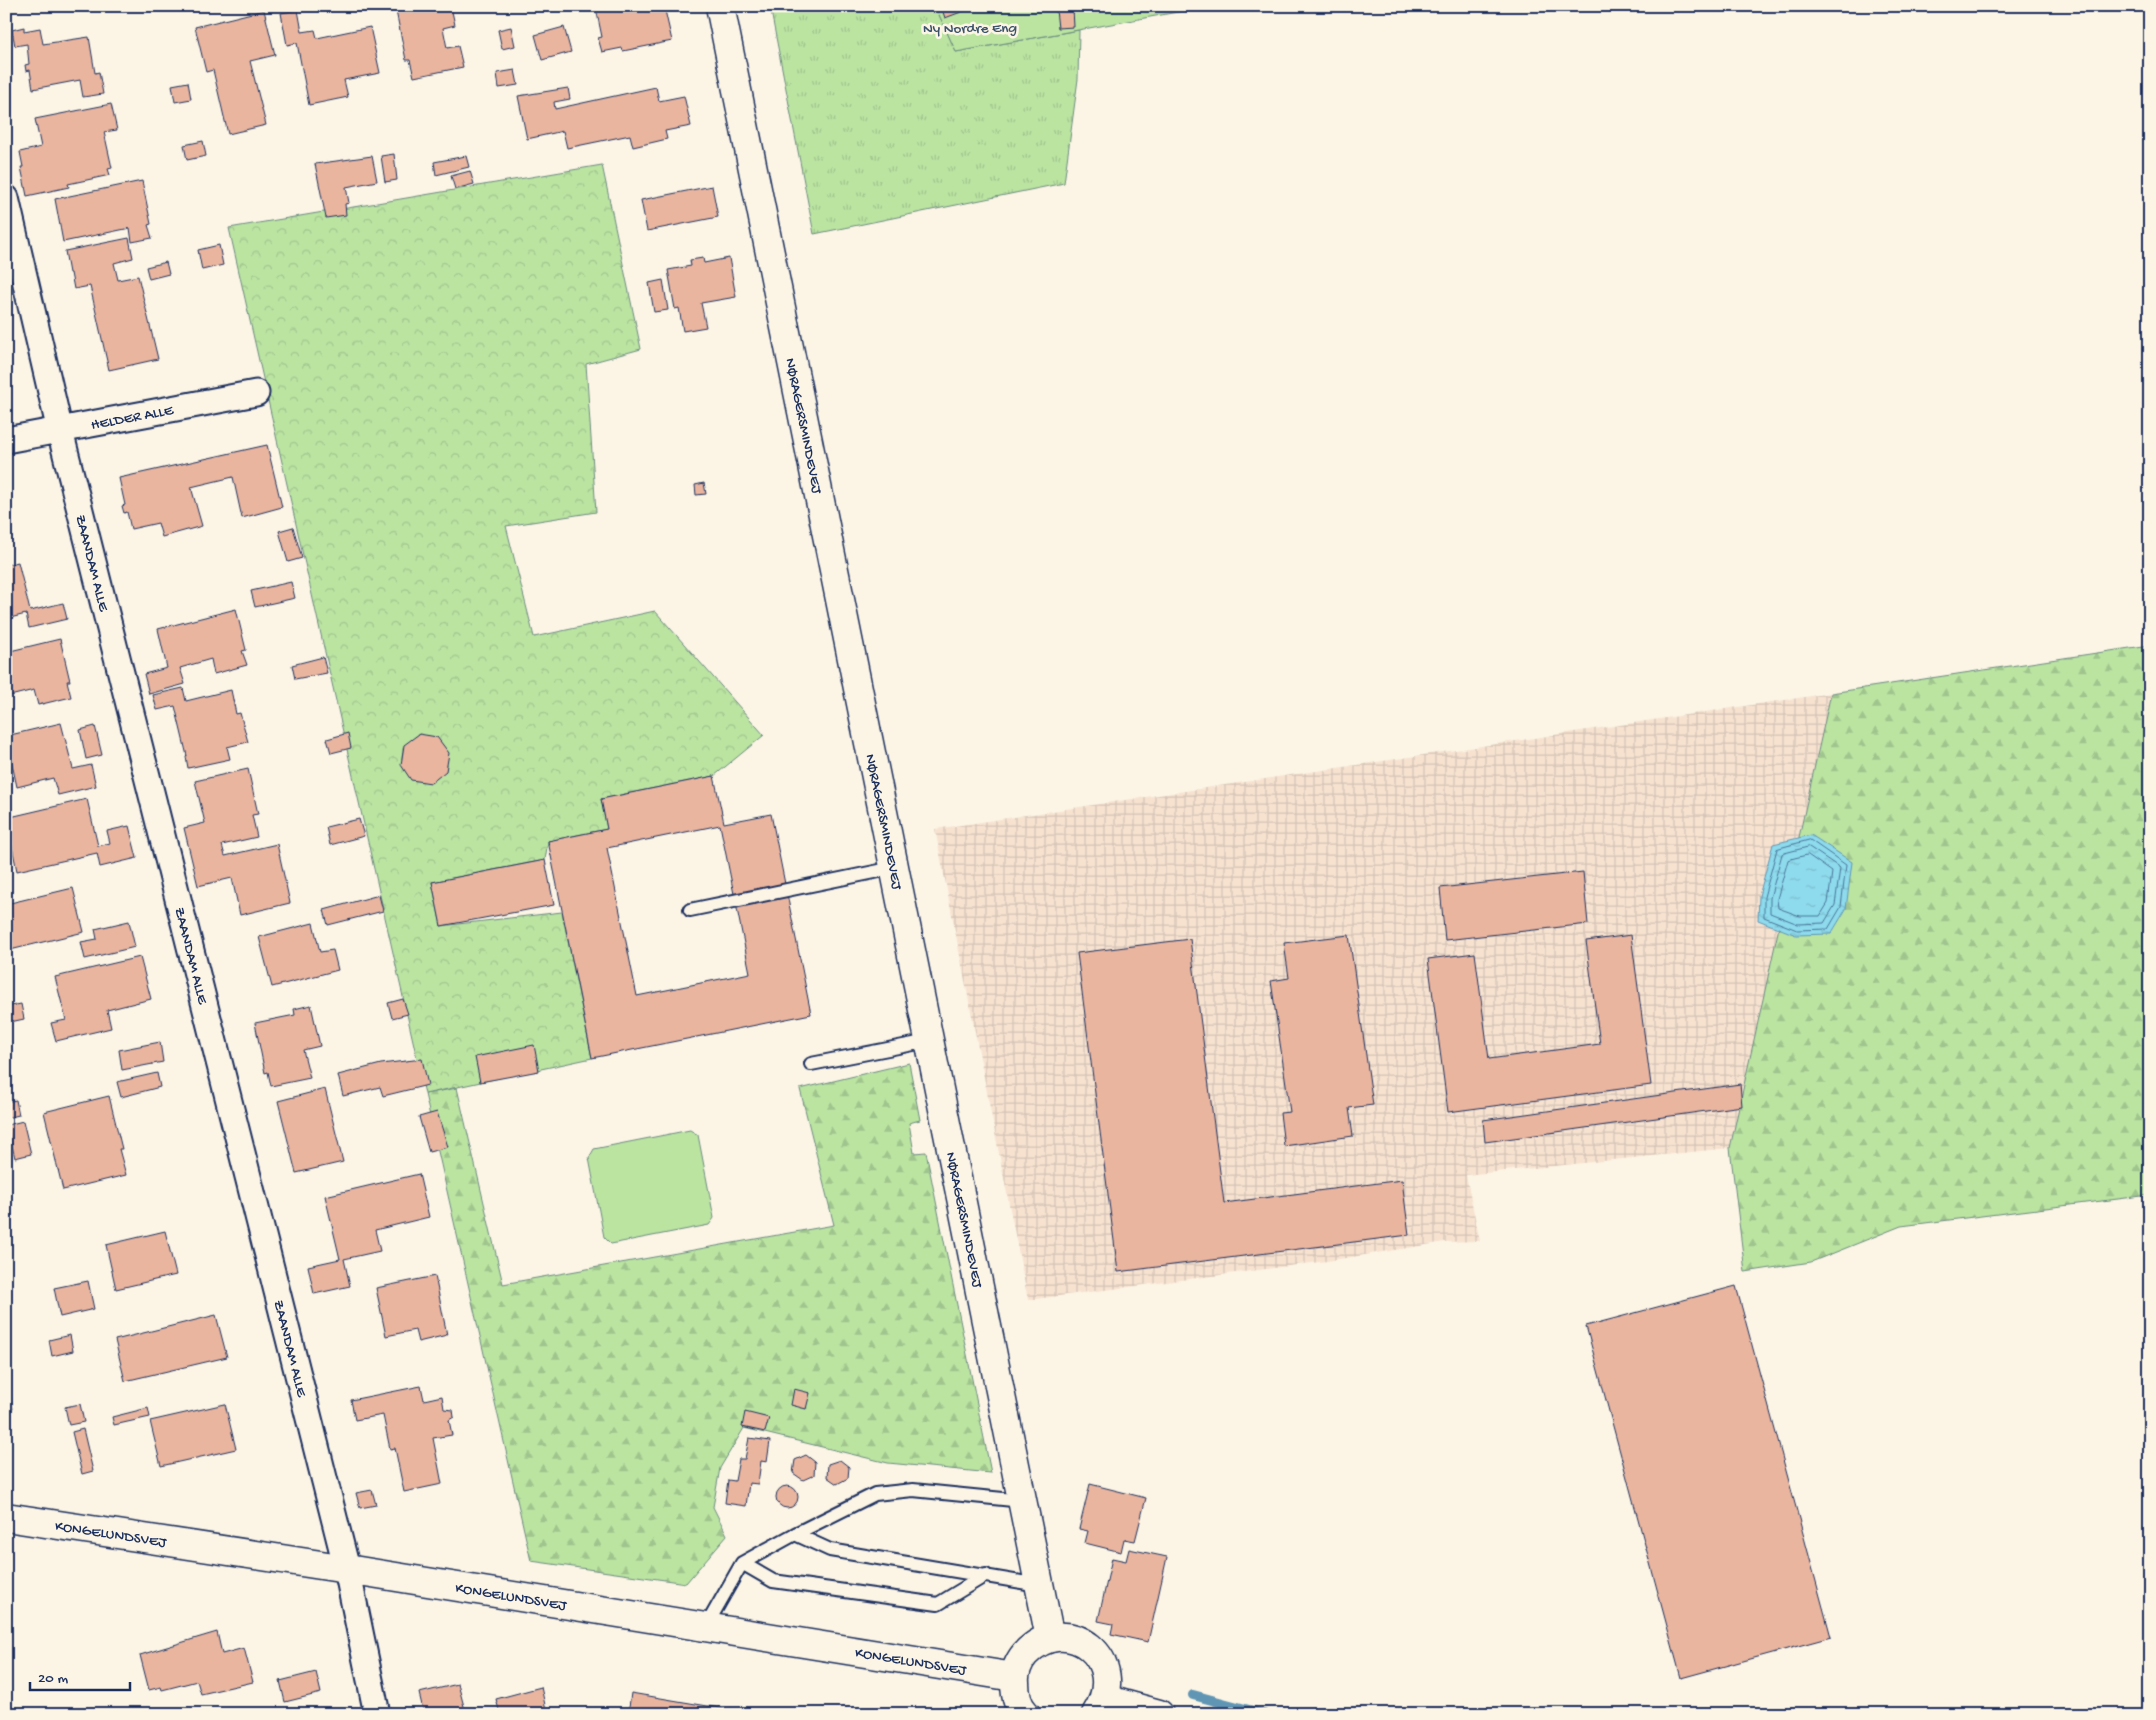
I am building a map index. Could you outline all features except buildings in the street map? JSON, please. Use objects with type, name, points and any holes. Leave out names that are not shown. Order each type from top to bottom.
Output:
[{"type":"street","name":"NØRAGERSMINDEVEJ","points":[[720,6],[1050,1638]]},
{"type":"street","name":"ZAANDAM ALLE","points":[[6,198],[60,430],[347,1569],[377,1714]]},
{"type":"street","name":"HELDER ALLE","points":[[6,440],[256,393]]},
{"type":"street","name":"KONGELUNDSVEJ","points":[[6,1517],[347,1569],[705,1628],[1014,1676]]},
{"type":"street","points":[[1026,1714],[1022,1710],[1015,1694],[1014,1676],[1021,1659],[1033,1645],[1050,1638],[1067,1637],[1082,1642],[1095,1652],[1104,1666],[1108,1683],[1100,1706],[1159,1714]]},
{"type":"lane","points":[[690,910],[894,868]]},
{"type":"lane","points":[[811,1064],[929,1041]]},
{"type":"lane","points":[[705,1628],[742,1563],[875,1494],[913,1490],[1023,1501]]},
{"type":"lane","points":[[795,1534],[830,1550],[1039,1585]]},
{"type":"lane","points":[[742,1563],[773,1581],[938,1604],[986,1576]]},
{"type":"shaded area","points":[[1831,693],[1730,1148],[1466,1175],[1480,1241],[1445,1242],[1327,1261],[1028,1300],[935,829]]},
{"type":"green space","points":[[770,6],[935,6],[956,52],[1079,30],[1078,79],[1064,183],[814,234]]},
{"type":"green space","name":"Ny Nordre Eng","points":[[935,6],[1211,6],[956,52]]},
{"type":"green space","points":[[602,165],[641,349],[586,364],[596,512],[506,526],[534,637],[655,611],[764,735],[714,776],[601,799],[607,829],[548,841],[545,860],[432,882],[441,926],[562,912],[592,1058],[425,1094],[229,228]]},
{"type":"green space","points":[[2150,645],[2150,1195],[1901,1226],[1811,1262],[1745,1272],[1730,1148],[1831,693]]},
{"type":"green space","points":[[909,1063],[920,1120],[909,1123],[914,1153],[926,1152],[991,1473],[888,1463],[744,1428],[720,1468],[713,1507],[727,1535],[686,1583],[531,1561],[425,1094],[457,1088],[503,1284],[834,1225],[800,1089]]},
{"type":"green space","points":[[690,1130],[698,1135],[714,1218],[709,1225],[611,1244],[604,1237],[589,1158],[594,1149]]},
{"type":"water","points":[[1811,835],[1852,862],[1846,909],[1831,934],[1796,935],[1758,920],[1759,896],[1773,844]]},
{"type":"waterway","points":[[1193,1695],[1264,1714]]}]
